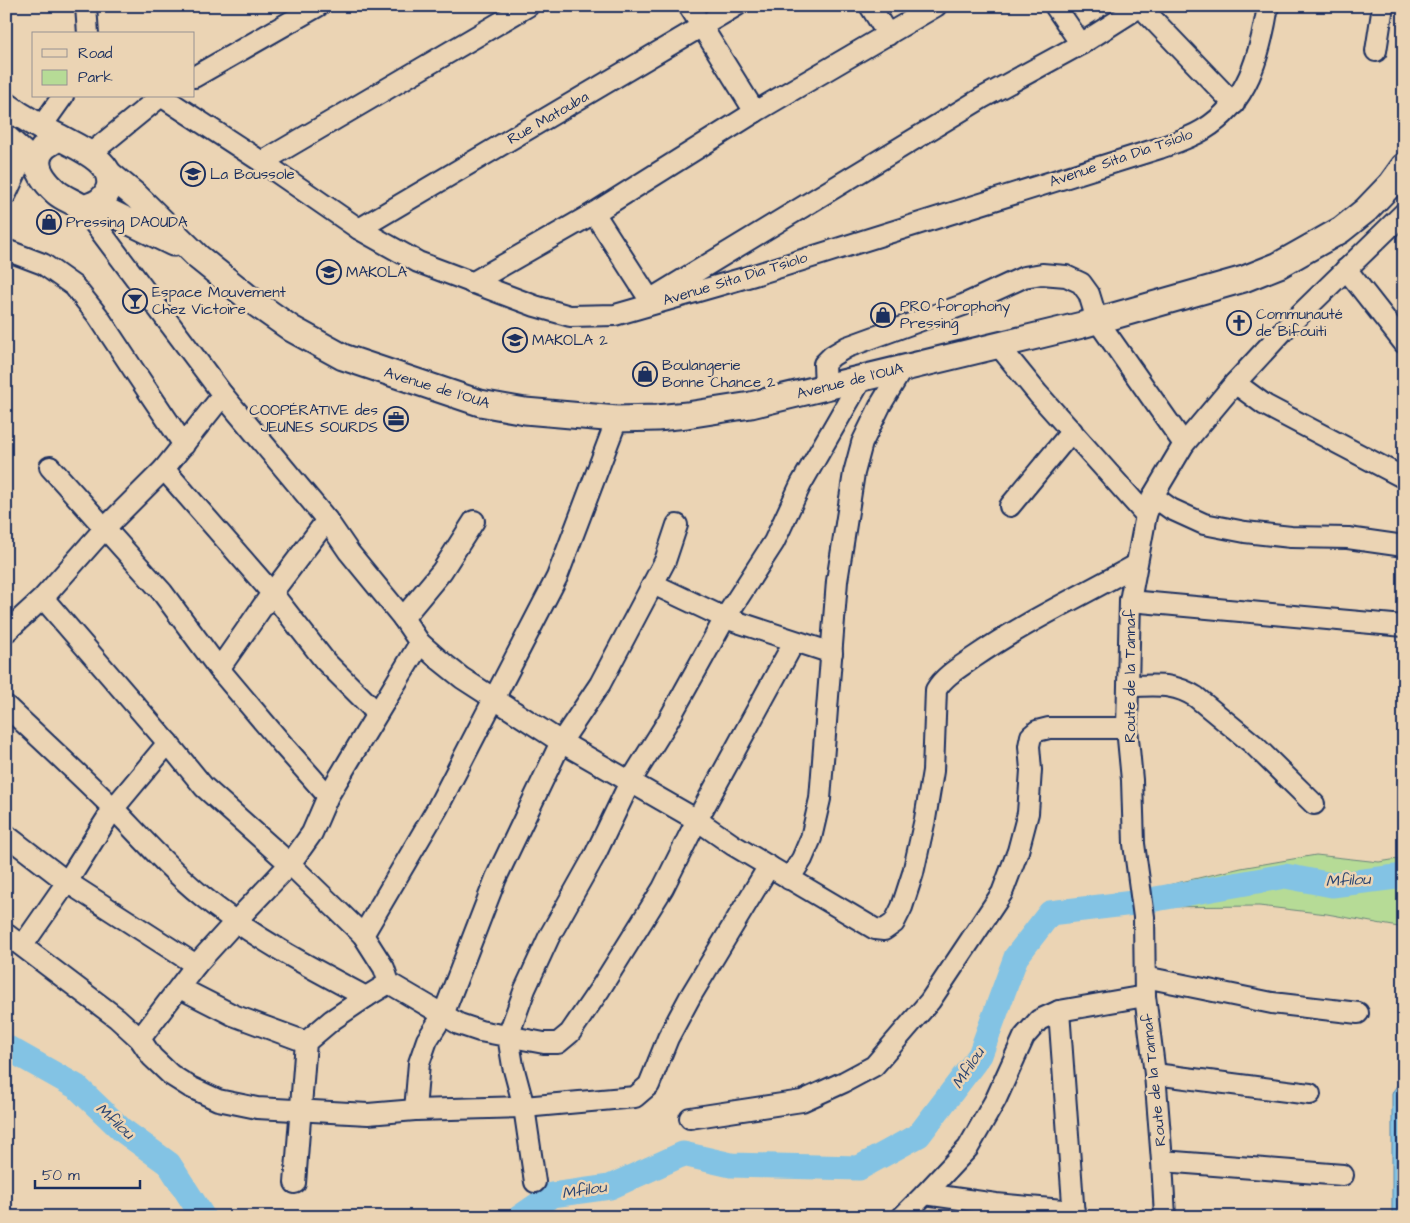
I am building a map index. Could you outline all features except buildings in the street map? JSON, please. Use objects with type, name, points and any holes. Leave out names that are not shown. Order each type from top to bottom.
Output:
[{"type":"main road","points":[[6,105],[51,133],[50,142],[38,157],[31,160],[6,138]]},
{"type":"main road","name":"Avenue de l'OUA","points":[[51,133],[90,154],[198,257],[255,303],[292,329],[343,357],[480,404],[525,411],[617,419],[657,418],[721,411],[999,346],[1244,279],[1279,265],[1341,230],[1366,210],[1391,184],[1404,166]]},
{"type":"main road","name":"Avenue de l'OUA","points":[[31,160],[41,175],[57,192],[198,257]]},
{"type":"main road","points":[[89,207],[103,199],[110,184],[109,174]]},
{"type":"street","points":[[86,6],[88,32]]},
{"type":"street","points":[[195,76],[318,6]]},
{"type":"street","points":[[262,162],[528,6]]},
{"type":"street","points":[[690,6],[755,112]]},
{"type":"street","name":"Rue Matouba","points":[[359,229],[736,6]]},
{"type":"street","points":[[870,6],[888,35]]},
{"type":"street","points":[[472,283],[594,213],[755,112],[936,6]]},
{"type":"street","points":[[1055,6],[1081,44]]},
{"type":"street","points":[[615,315],[650,300],[982,98],[1081,44],[1140,6],[1234,104]]},
{"type":"street","name":"Avenue Sita Dia Tsiolo","points":[[164,98],[262,162],[359,229],[418,262],[534,306],[570,316],[615,315],[751,276],[1160,148],[1202,131],[1234,104],[1257,57],[1268,6]]},
{"type":"street","points":[[1376,51],[1383,6]]},
{"type":"street","points":[[51,133],[62,98]]},
{"type":"street","name":"Avenue Sita Dia Tsiolo","points":[[90,154],[159,98]]},
{"type":"street","points":[[6,194],[31,160]]},
{"type":"street","points":[[89,207],[223,395],[327,520],[371,581],[403,618],[420,643],[462,678],[561,742],[698,820],[733,845],[875,929],[884,930],[894,923],[902,907],[913,873],[925,819],[932,771],[936,690],[940,684],[952,673],[992,645],[1030,622],[1136,565]]},
{"type":"street","points":[[594,213],[650,300]]},
{"type":"street","name":"Route de la Tannaf","points":[[1165,1217],[1155,1074],[1145,987],[1144,917],[1134,844],[1132,780],[1126,728],[1130,601],[1146,514],[1153,496],[1184,444],[1235,383],[1283,331],[1404,213]]},
{"type":"street","points":[[6,250],[43,264],[74,286],[98,316],[184,444]]},
{"type":"street","points":[[1346,268],[1404,343]]},
{"type":"street","points":[[825,387],[824,364],[847,346],[963,305],[1024,277],[1042,274],[1066,276],[1081,283],[1089,294],[1097,320],[1184,444]]},
{"type":"street","points":[[999,346],[1038,394],[1146,514]]},
{"type":"street","points":[[789,878],[802,859],[811,838],[820,799],[837,581],[854,473],[862,443],[881,404],[902,369]]},
{"type":"street","points":[[535,1182],[524,1107],[513,1066],[508,1036],[525,989],[549,938],[595,855],[630,782],[668,721],[725,618],[774,542],[801,484],[862,378]]},
{"type":"street","points":[[1235,383],[1265,405],[1404,478]]},
{"type":"street","points":[[6,632],[43,598],[104,528],[164,469],[223,395]]},
{"type":"street","points":[[363,935],[432,817],[557,577],[617,419]]},
{"type":"street","points":[[1010,506],[1072,431]]},
{"type":"street","points":[[50,467],[162,592],[219,669],[328,796]]},
{"type":"street","points":[[164,469],[272,593],[325,661],[376,712]]},
{"type":"street","points":[[1153,496],[1171,509],[1204,524],[1245,532],[1291,537],[1348,538],[1404,546]]},
{"type":"street","points":[[219,669],[272,593],[327,520]]},
{"type":"street","points":[[403,618],[442,571],[474,521]]},
{"type":"street","points":[[415,1110],[419,1063],[427,1040],[443,1015],[496,878],[561,742],[600,684],[665,561],[677,526]]},
{"type":"street","points":[[653,584],[725,618],[832,654]]},
{"type":"street","points":[[43,598],[204,787],[290,864],[363,935],[384,968],[389,983],[443,1015],[466,1026],[544,1044],[558,1043],[570,1033],[663,888],[794,642]]},
{"type":"street","points":[[1130,601],[1404,626]]},
{"type":"street","points":[[140,1039],[196,965],[290,864],[312,833],[328,796],[376,712],[420,643]]},
{"type":"street","points":[[1128,686],[1172,685],[1187,691],[1252,744],[1314,804]]},
{"type":"street","points":[[6,706],[113,809],[166,864],[202,896],[276,948],[366,997]]},
{"type":"street","points":[[690,1118],[802,1101],[874,1066],[930,1001],[1002,893],[1018,850],[1028,813],[1031,770],[1029,746],[1031,736],[1049,728],[1126,728]]},
{"type":"street","points":[[168,743],[113,809],[67,882],[14,940],[117,1018],[140,1039],[152,1057],[171,1076],[218,1100],[257,1108],[368,1114],[415,1110],[524,1107],[635,1096],[649,1085],[668,1038],[690,997],[769,866]]},
{"type":"street","points":[[6,835],[67,882],[196,965]]},
{"type":"street","points":[[296,1183],[306,1042],[332,1020],[389,983]]},
{"type":"street","points":[[902,1217],[968,1148],[996,1099],[1024,1037],[1039,1020],[1059,1010],[1145,987],[1358,1013]]},
{"type":"street","points":[[180,988],[233,1015],[306,1042]]},
{"type":"street","points":[[925,1194],[1074,1214],[1059,1010]]},
{"type":"street","points":[[1155,1074],[1310,1094]]},
{"type":"street","points":[[1162,1161],[1343,1175]]},
{"type":"green space","points":[[1316,855],[1379,862],[1404,858],[1404,928],[1327,914],[1259,906],[1152,907],[1151,889],[1241,868]]},
{"type":"water","points":[[1404,1075],[1404,1217],[1392,1217],[1392,1093]]},
{"type":"waterway","name":"Mfilou","points":[[520,1217],[552,1195],[610,1187],[683,1154],[731,1165],[859,1168],[919,1135],[980,1055],[1016,957],[1050,913],[1133,903],[1285,876],[1332,885],[1404,876]]},
{"type":"waterway","name":"Mfilou","points":[[6,1047],[77,1087],[122,1130],[169,1164],[203,1217]]},
{"type":"place","name":"La Boussole","points":[[193,174]]},
{"type":"place","name":"Pressing DAOUDA","points":[[49,222]]},
{"type":"place","name":"MAKOLA","points":[[329,272]]},
{"type":"place","name":"Espace Mouvement Chez Victoire","points":[[135,301]]},
{"type":"place","name":"PRO forophony Pressing","points":[[883,315]]},
{"type":"place","name":"Communauté de Bifouiti","points":[[1239,323]]},
{"type":"place","name":"MAKOLA 2","points":[[515,340]]},
{"type":"place","name":"Boulangerie Bonne Chance 2","points":[[645,374]]},
{"type":"place","name":"COOPÉRATIVE des JEUNES SOURDS","points":[[396,419]]}]
